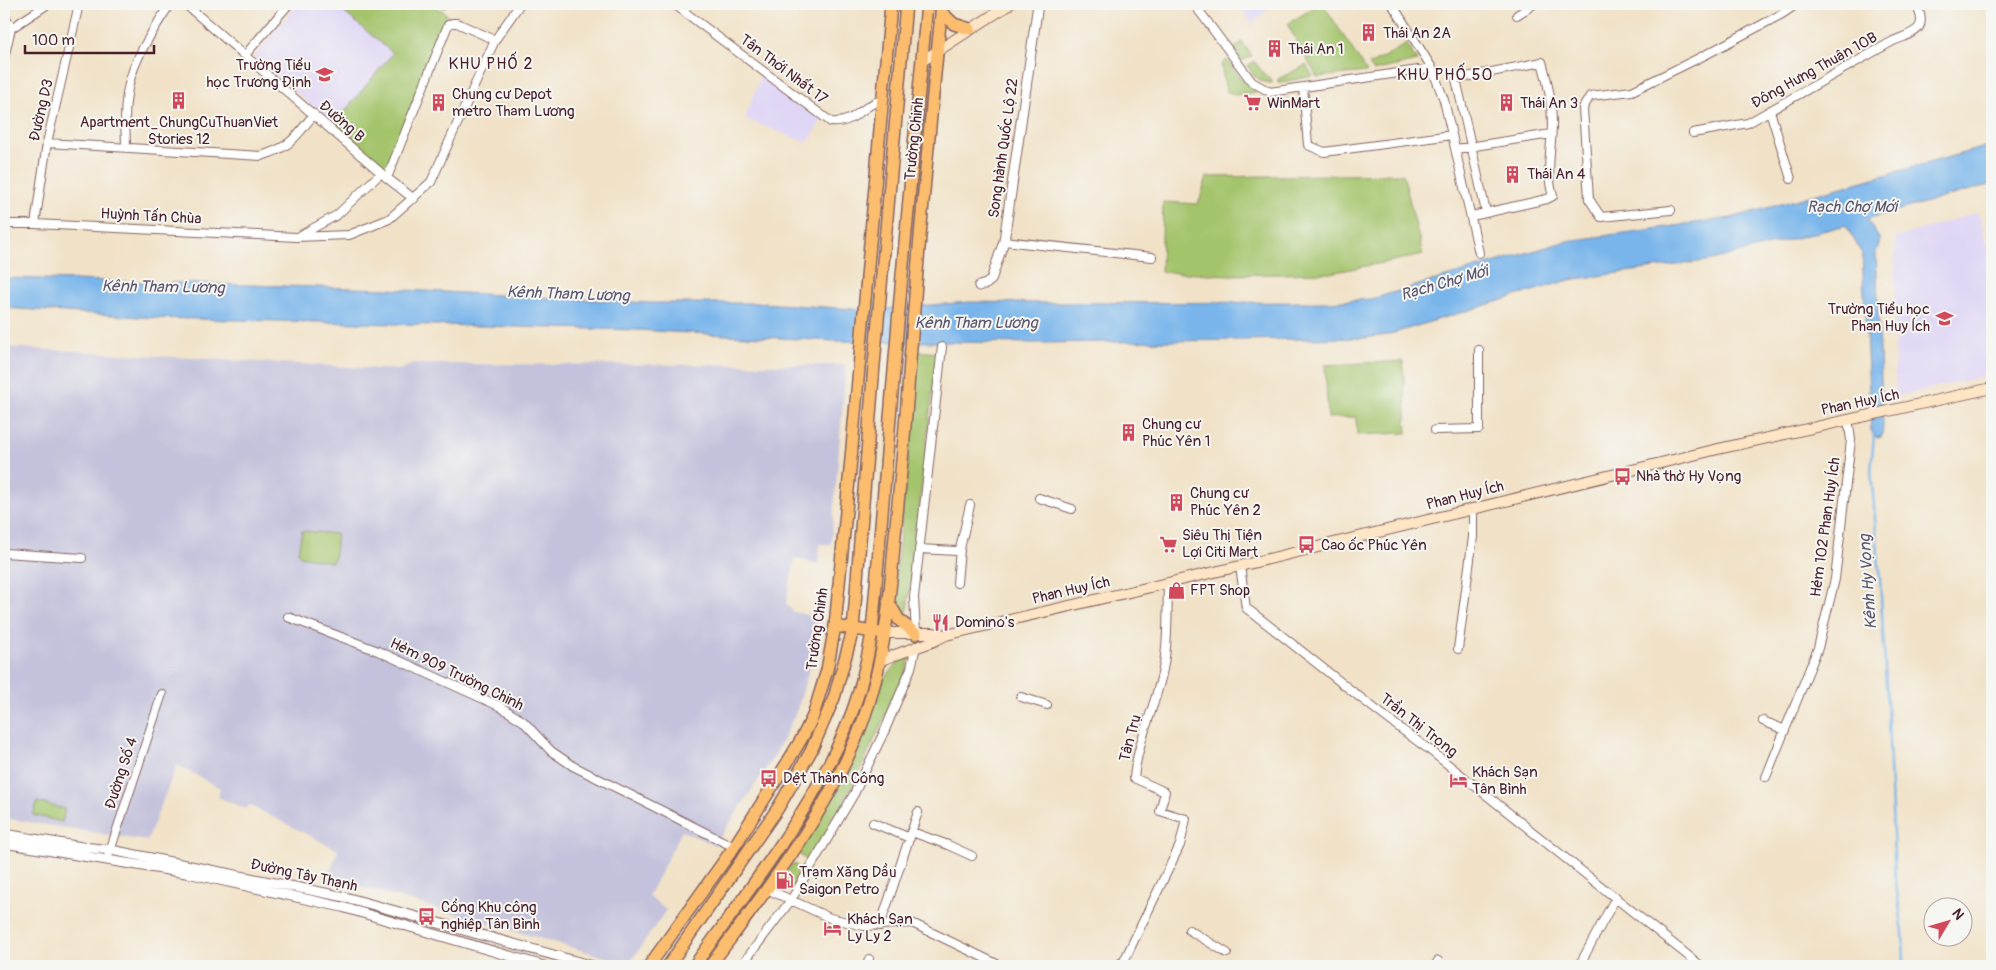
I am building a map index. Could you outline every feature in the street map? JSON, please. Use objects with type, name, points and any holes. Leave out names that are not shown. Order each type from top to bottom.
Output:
[{"type":"main road","points":[[881,100],[891,4]]},
{"type":"main road","name":"Trường Chinh","points":[[668,966],[773,816],[797,776],[820,733],[834,698],[847,655],[853,630],[906,4]]},
{"type":"main road","name":"Trường Chinh","points":[[886,464],[927,4]]},
{"type":"main road","points":[[922,61],[1010,4]]},
{"type":"main road","points":[[941,8],[954,24],[970,29]]},
{"type":"main road","name":"Trường Chinh","points":[[902,465],[915,278],[941,8]]},
{"type":"main road","name":"Trường Chinh","points":[[649,966],[734,848],[802,738],[822,689],[835,626],[881,100]]},
{"type":"main road","name":"Phan Huy Ích","points":[[946,635],[1240,566],[1473,508],[1851,419],[1992,388]]},
{"type":"main road","points":[[851,460],[866,461]]},
{"type":"main road","points":[[694,966],[803,811],[846,726],[860,688],[872,632],[886,464],[902,465],[886,633],[881,660],[863,719],[847,760],[816,815],[767,889],[710,966]]},
{"type":"main road","points":[[876,573],[889,603],[899,620],[916,634]]},
{"type":"main road","points":[[835,626],[872,632],[916,634],[932,632],[946,635]]},
{"type":"main road","points":[[831,652],[881,660],[946,635]]},
{"type":"street","points":[[7,30],[48,4]]},
{"type":"street","name":"Đường D3","points":[[36,224],[47,143],[79,4]]},
{"type":"street","points":[[126,148],[126,101],[131,76],[140,53],[170,4]]},
{"type":"street","name":"Đường B","points":[[185,4],[414,199]]},
{"type":"street","points":[[245,55],[289,4]]},
{"type":"street","name":"Huỳnh Tấn Chùa","points":[[4,224],[296,237],[349,235],[390,219],[431,182],[495,40],[520,4]]},
{"type":"street","name":"Tân Thới Nhất 17","points":[[674,4],[831,122],[842,123],[850,120],[872,103],[881,100]]},
{"type":"street","name":"Song hành Quốc Lộ 22","points":[[979,286],[991,280],[1004,241],[1038,4]]},
{"type":"street","points":[[1194,4],[1252,82],[1270,92],[1432,68]]},
{"type":"street","points":[[1392,4],[1432,68],[1444,100],[1480,253]]},
{"type":"street","points":[[1517,15],[1534,4]]},
{"type":"street","points":[[1671,210],[1601,217],[1589,199],[1583,108],[1585,102],[1590,96],[1632,91],[1705,55],[1798,4]]},
{"type":"street","name":"Đông Hưng Thuận 10B","points":[[1693,133],[1748,123],[1893,41],[1916,31],[1921,26],[1922,20],[1916,4]]},
{"type":"street","points":[[4,13],[7,30],[4,58]]},
{"type":"street","points":[[384,175],[448,25],[457,23],[495,40]]},
{"type":"street","points":[[1472,216],[1553,196],[1548,174],[1552,124],[1549,87],[1542,62],[1456,79],[1486,212]]},
{"type":"street","points":[[1304,87],[1308,145],[1324,152],[1452,135]]},
{"type":"street","points":[[1770,111],[1791,179]]},
{"type":"street","points":[[47,143],[261,156],[279,151],[291,144],[314,114]]},
{"type":"street","points":[[1456,148],[1551,134]]},
{"type":"street","name":"Huỳnh Tấn Chùa","points":[[296,237],[336,215],[384,175]]},
{"type":"street","points":[[1004,241],[1152,257]]},
{"type":"street","points":[[916,634],[914,597],[942,347]]},
{"type":"street","points":[[1435,430],[1479,430],[1479,350]]},
{"type":"street","name":"Hẻm 102 Phan Huy Ích","points":[[1766,777],[1818,648],[1834,579],[1851,440],[1851,419]]},
{"type":"street","points":[[1039,498],[1072,509]]},
{"type":"street","points":[[957,583],[960,549],[970,505]]},
{"type":"street","points":[[1458,649],[1473,537],[1473,508]]},
{"type":"street","points":[[919,549],[956,551],[960,549]]},
{"type":"street","points":[[4,554],[82,558]]},
{"type":"street","name":"Trần Thị Trọng","points":[[1240,566],[1246,608],[1431,751],[1701,966]]},
{"type":"street","name":"Tân Trụ","points":[[1116,966],[1124,961],[1180,845],[1186,820],[1160,811],[1165,792],[1134,778],[1143,737],[1161,680],[1167,638],[1168,583]]},
{"type":"street","name":"Hẻm 909 Trường Chinh","points":[[288,617],[378,652],[499,706],[523,721],[552,751],[573,766],[734,848]]},
{"type":"street","points":[[741,966],[791,900],[854,794],[885,730],[911,668],[916,646]]},
{"type":"street","name":"Đường Số 4","points":[[108,860],[162,694]]},
{"type":"street","points":[[1021,697],[1047,705]]},
{"type":"street","points":[[1763,721],[1785,730]]},
{"type":"street","points":[[880,926],[918,812]]},
{"type":"street","points":[[873,823],[948,844],[972,856]]},
{"type":"street","name":"Đường Tây Thạnh","points":[[4,834],[110,850],[193,870],[342,907],[544,966]]},
{"type":"street","name":"Đường Tây Thạnh","points":[[4,843],[108,860],[193,870],[345,897],[592,966]]},
{"type":"street","points":[[767,889],[830,918],[864,926],[912,924],[1000,966]]},
{"type":"street","points":[[342,907],[345,897]]},
{"type":"street","points":[[1579,966],[1616,898]]},
{"type":"street","points":[[418,930],[421,919]]},
{"type":"street","points":[[1189,930],[1227,953]]},
{"type":"shaded area","name":"Trường Tiểu học Trương Định","points":[[298,4],[334,4],[393,53],[334,124],[254,57]]},
{"type":"shaded area","points":[[1238,4],[1273,4],[1252,24]]},
{"type":"shaded area","points":[[762,72],[822,119],[812,137],[805,142],[745,119]]},
{"type":"shaded area","name":"Trường Tiểu học Phan Huy Ích","points":[[1978,212],[1992,263],[1992,374],[1895,397],[1895,238]]},
{"type":"shaded area","points":[[4,347],[399,370],[413,364],[846,365],[831,544],[820,544],[818,564],[795,558],[786,603],[793,612],[818,617],[816,646],[797,710],[775,755],[715,845],[682,831],[648,896],[666,910],[629,964],[328,877],[338,850],[249,805],[246,809],[218,797],[220,788],[177,765],[147,841],[4,818]]},
{"type":"green space","points":[[334,4],[433,4],[447,14],[385,173],[334,124],[393,53]]},
{"type":"green space","points":[[1323,4],[1367,72],[1317,77],[1287,24]]},
{"type":"green space","points":[[1242,42],[1252,56],[1242,61],[1234,49]]},
{"type":"green space","points":[[1407,44],[1417,61],[1373,71],[1369,65]]},
{"type":"green space","points":[[1227,60],[1240,78],[1256,92],[1235,95],[1226,91],[1221,65]]},
{"type":"green space","points":[[1254,61],[1264,74],[1272,80],[1272,83],[1261,80],[1252,73],[1247,66]]},
{"type":"green space","points":[[1306,65],[1313,76],[1278,83],[1278,79]]},
{"type":"green space","points":[[1403,174],[1423,255],[1330,273],[1228,275],[1161,272],[1163,202],[1198,204],[1207,177]]},
{"type":"green space","points":[[919,351],[937,353],[907,613],[901,614],[893,602]]},
{"type":"green space","points":[[1403,361],[1407,433],[1357,435],[1356,417],[1328,418],[1325,365]]},
{"type":"green space","points":[[302,531],[337,534],[334,560],[331,562],[300,556],[298,552]]},
{"type":"green space","points":[[912,655],[857,777],[813,860],[808,862],[800,855],[801,848],[849,764],[884,678],[904,657]]},
{"type":"green space","points":[[37,802],[65,809],[62,822],[33,815]]},
{"type":"green space","points":[[795,864],[802,874],[793,890],[788,890],[782,884],[791,865]]},
{"type":"water","name":"Kênh Tham Lương","points":[[1992,145],[1992,184],[1867,219],[1880,240],[1876,253],[1883,427],[1882,436],[1879,438],[1874,437],[1871,430],[1862,254],[1846,225],[1712,260],[1569,280],[1387,335],[1364,338],[1042,343],[835,341],[636,330],[156,318],[4,308],[4,278],[388,289],[650,303],[762,303],[870,310],[969,302],[1328,302],[1371,299],[1567,241],[1731,218]]},
{"type":"waterway","name":"Kênh Hy Vọng","points":[[1874,434],[1871,471],[1880,579],[1895,878],[1903,932],[1904,966]]},
{"type":"place","name":"Thái An 2A","points":[[1369,33]]},
{"type":"place","name":"Thái An 1","points":[[1274,49]]},
{"type":"place","name":"Trường Tiểu học Trương Định","points":[[325,74]]},
{"type":"place","name":"Apartment_ChungCuThuanViet Stories 12","points":[[179,101]]},
{"type":"place","name":"Chung cư Depot metro Tham Lương","points":[[438,103]]},
{"type":"place","name":"WinMart","points":[[1253,103]]},
{"type":"place","name":"Thái An 3","points":[[1506,103]]},
{"type":"place","name":"Thái An 4","points":[[1513,174]]},
{"type":"place","name":"Trường Tiểu học Phan Huy Ích","points":[[1944,318]]},
{"type":"place","name":"Chung cư Phúc Yên 1","points":[[1128,433]]},
{"type":"place","name":"Nhà thờ Hy Vọng","points":[[1622,476]]},
{"type":"place","name":"Chung cư Phúc Yên 2","points":[[1176,502]]},
{"type":"place","name":"Siêu Thị Tiện Lợi Citi Mart","points":[[1168,544]]},
{"type":"place","name":"Cao ốc Phúc Yên","points":[[1307,545]]},
{"type":"place","name":"FPT Shop","points":[[1176,590]]},
{"type":"place","name":"Domino's","points":[[941,622]]},
{"type":"place","name":"Dệt Thành Công","points":[[769,778]]},
{"type":"place","name":"Khách Sạn Tân Bình","points":[[1458,781]]},
{"type":"place","name":"Trạm Xăng Dầu Saigon Petro","points":[[785,881]]},
{"type":"place","name":"Cổng Khu công nghiệp Tân Bình","points":[[427,916]]},
{"type":"place","name":"Khách Sạn Ly Ly 2","points":[[833,928]]},
{"type":"district","name":"KHU PHỐ 2","points":[[491,63]]},
{"type":"district","name":"KHU PHỐ 50","points":[[1445,74]]},
{"type":"water label","name":"Rạch Chợ Mới","points":[[1852,206]]},
{"type":"water label","name":"Rạch Chợ Mới","points":[[1444,282]]}]
